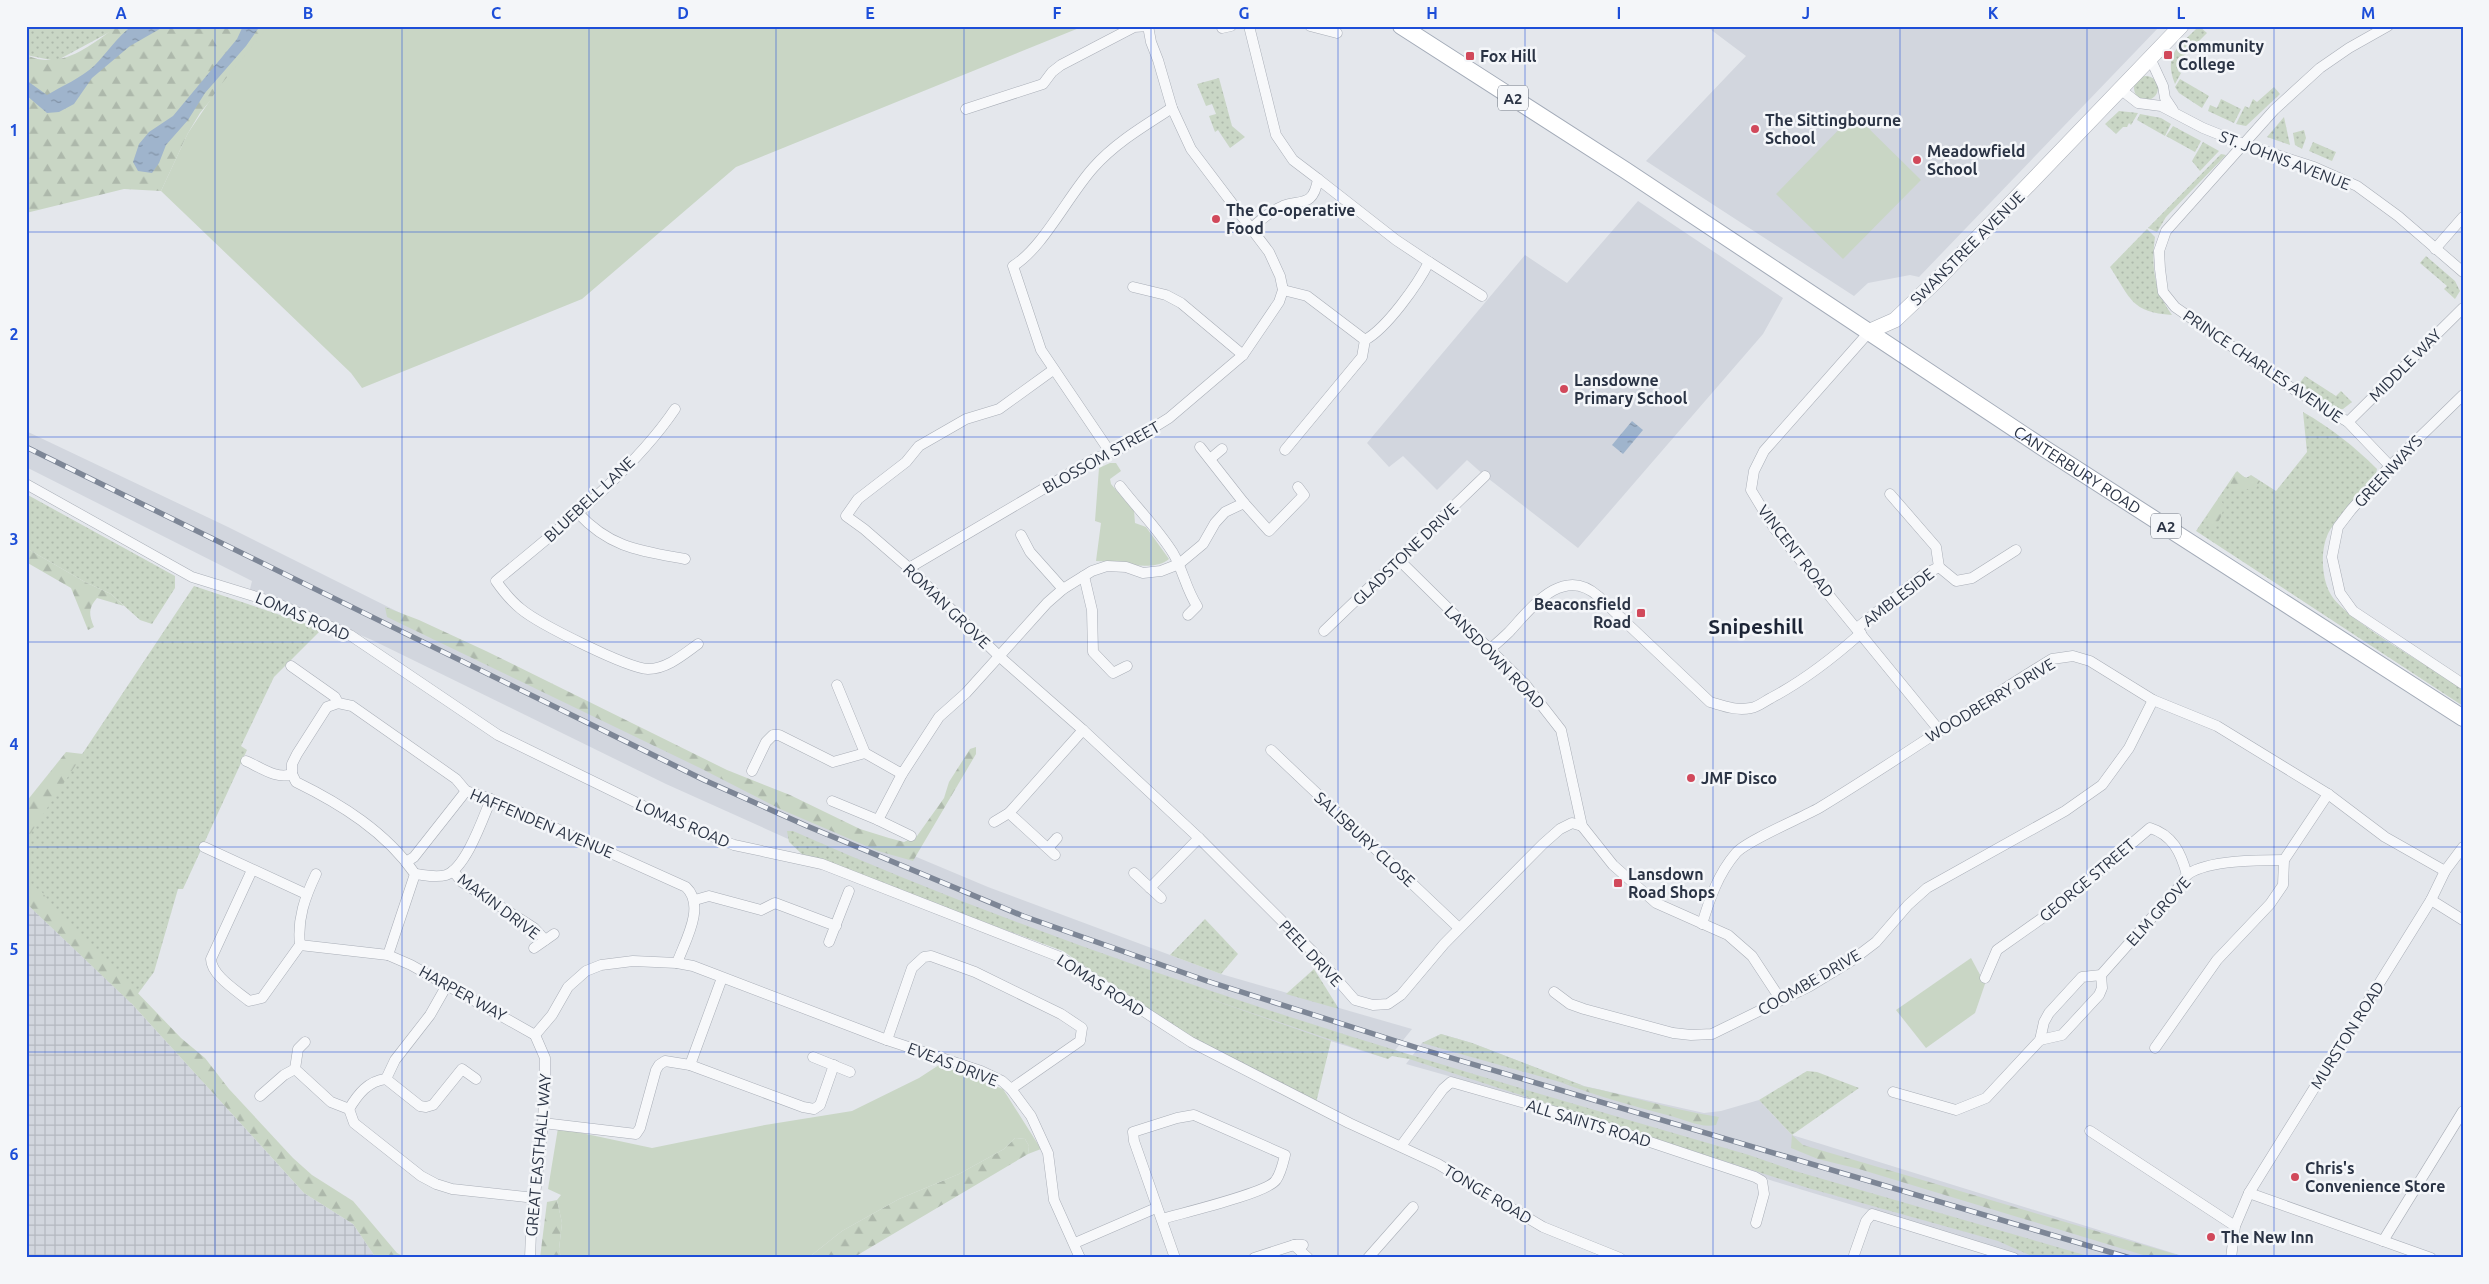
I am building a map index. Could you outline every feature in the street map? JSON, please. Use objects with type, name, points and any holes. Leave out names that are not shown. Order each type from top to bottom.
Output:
[{"type":"main road","name":"A2","points":[[1402,26],[1870,331]]},
{"type":"main road","name":"CANTERBURY ROAD","points":[[1870,331],[2042,447],[2463,718]]},
{"type":"street","points":[[966,109],[1043,84],[1052,72],[1061,65],[1134,27],[1148,26],[1151,42],[1172,108],[1191,149],[1269,252],[1280,276],[1282,290],[1307,296],[1365,340]]},
{"type":"street","points":[[1249,26],[1276,135],[1293,160],[1396,240],[1482,296]]},
{"type":"street","points":[[1310,26],[1337,33]]},
{"type":"street","name":"SWANSTREE AVENUE","points":[[1870,331],[1895,320],[1938,280],[2181,26]]},
{"type":"street","name":"PRINCE CHARLES AVENUE","points":[[2388,26],[2349,48],[2320,68],[2274,110],[2166,231],[2159,251],[2163,292],[2175,307],[2293,389],[2348,422],[2390,466]]},
{"type":"street","points":[[2150,58],[2163,86],[2165,98],[2173,110]]},
{"type":"street","name":"ST. JOHNS AVENUE","points":[[2120,89],[2138,103],[2161,106],[2173,110],[2203,128],[2243,144],[2314,167],[2357,186],[2398,216],[2463,272]]},
{"type":"street","points":[[1110,452],[1041,350],[1013,266],[1032,252],[1093,168],[1136,130],[1172,108]]},
{"type":"street","points":[[1250,229],[1260,220],[1284,206],[1307,200],[1316,190],[1318,180]]},
{"type":"street","points":[[2435,249],[2463,216]]},
{"type":"street","points":[[1365,340],[1372,337],[1396,311],[1420,280],[1429,262]]},
{"type":"street","points":[[1133,287],[1166,295],[1181,303],[1243,356]]},
{"type":"street","name":"BLOSSOM STREET","points":[[909,568],[1110,452],[1119,449],[1169,418],[1243,356],[1279,302],[1282,290]]},
{"type":"street","name":"MIDDLE WAY","points":[[2348,422],[2463,308]]},
{"type":"street","name":"VINCENT ROAD","points":[[1870,331],[1764,451],[1754,471],[1751,490],[1774,528],[1939,730]]},
{"type":"street","points":[[1285,450],[1362,356],[1365,340]]},
{"type":"street","name":"ROMAN GROVE","points":[[1046,698],[1000,657],[909,568],[846,516],[858,499],[906,462],[919,446],[971,416],[999,409],[1053,370]]},
{"type":"street","name":"GREENWAYS","points":[[2463,395],[2390,466],[2338,527],[2332,557],[2340,593],[2353,611],[2463,684]]},
{"type":"street","name":"BLUEBELL LANE","points":[[675,409],[662,429],[578,513],[496,581],[504,593],[522,610],[614,659],[636,667],[649,669],[661,667],[698,644]]},
{"type":"street","points":[[1200,447],[1244,503],[1269,531],[1304,495],[1298,487]]},
{"type":"street","points":[[1210,459],[1222,449]]},
{"type":"street","name":"GLADSTONE DRIVE","points":[[1324,631],[1485,476]]},
{"type":"street","name":"LOMAS ROAD","points":[[26,484],[192,577],[276,602],[350,635],[498,734],[674,821],[734,845],[822,864],[1060,957],[1191,1042],[1356,1126]]},
{"type":"street","points":[[1120,486],[1172,552],[1179,564],[1187,588],[1197,606],[1188,615]]},
{"type":"street","name":"AMBLESIDE","points":[[1890,494],[1936,548],[1939,567],[1956,581],[1972,578],[2016,550]]},
{"type":"street","points":[[878,820],[902,774],[939,717],[1000,657],[1047,603],[1063,589],[1084,576],[1107,566],[1126,568],[1143,573],[1161,571],[1179,564],[1203,544],[1215,523],[1226,512],[1244,503]]},
{"type":"street","points":[[578,513],[602,536],[629,548],[686,559]]},
{"type":"street","points":[[1021,535],[1030,552],[1063,589]]},
{"type":"street","name":"LANSDOWN ROAD","points":[[1398,559],[1525,684],[1561,730],[1582,826],[1613,865],[1647,897],[1702,924],[1728,934],[1743,947],[1759,966],[1780,1000]]},
{"type":"street","name":"AMBLESIDE","points":[[1859,630],[1923,575],[1939,567]]},
{"type":"street","points":[[1084,576],[1092,610],[1091,645],[1093,652],[1113,674],[1128,666]]},
{"type":"street","points":[[1489,650],[1550,591],[1569,584],[1581,586],[1598,596],[1710,702],[1733,709],[1742,709],[1753,708],[1801,682],[1830,661],[1859,630]]},
{"type":"street","name":"WOODBERRY DRIVE","points":[[1702,924],[1718,880],[1737,851],[1845,792],[2052,659],[2073,656],[2090,660],[2153,700],[2217,726],[2328,794],[2385,838],[2445,870]]},
{"type":"street","name":"HAFFENDEN AVENUE","points":[[291,666],[335,697],[338,703],[352,706],[456,779],[466,791],[491,799],[686,887],[695,900]]},
{"type":"street","points":[[837,685],[865,752],[902,774]]},
{"type":"street","name":"PEEL DRIVE","points":[[1046,698],[1199,838],[1313,952],[1355,1000],[1373,1005],[1388,1004],[1401,995],[1459,928],[1560,829],[1572,823],[1582,826]]},
{"type":"street","name":"COOMBE DRIVE","points":[[1554,992],[1570,1004],[1584,1009],[1673,1033],[1692,1036],[1712,1034],[1810,986],[1862,954],[1889,930],[1908,905],[1928,888],[2065,811],[2102,785],[2129,748],[2153,700]]},
{"type":"street","points":[[300,946],[388,955],[415,874],[406,862],[352,813],[296,782],[292,774],[292,764],[297,754],[327,707],[338,703]]},
{"type":"street","points":[[994,822],[1009,812],[1083,730]]},
{"type":"street","points":[[752,771],[766,742],[773,735],[778,735],[833,762],[865,752]]},
{"type":"street","name":"SALISBURY CLOSE","points":[[1271,750],[1459,928]]},
{"type":"street","points":[[246,761],[278,776],[285,777],[292,774]]},
{"type":"street","points":[[406,862],[414,857],[466,791]]},
{"type":"street","points":[[2155,1048],[2217,960],[2270,904],[2283,885],[2284,860],[2328,794]]},
{"type":"street","name":"MAKIN DRIVE","points":[[415,874],[436,877],[454,871],[464,858],[491,799]]},
{"type":"street","points":[[832,801],[910,836]]},
{"type":"street","points":[[1009,812],[1051,852],[1057,838]]},
{"type":"street","name":"GEORGE STREET","points":[[1985,978],[1997,950],[2055,909],[2150,828],[2169,838],[2182,856],[2187,875]]},
{"type":"street","points":[[1150,888],[1199,838]]},
{"type":"street","points":[[204,847],[306,894]]},
{"type":"street","name":"MURSTON ROAD","points":[[2230,1258],[2235,1226],[2249,1193],[2431,900],[2442,880],[2445,870],[2463,847]]},
{"type":"street","name":"ELM GROVE","points":[[2040,1040],[2062,1035],[2099,995],[2102,988],[2101,975],[2179,887],[2187,875],[2202,869],[2241,861],[2284,860]]},
{"type":"street","points":[[252,870],[213,952],[211,965],[249,1001],[256,1001],[269,991],[300,946],[301,910],[306,894],[316,874]]},
{"type":"street","name":"MAKIN DRIVE","points":[[454,871],[462,882],[534,928],[545,940]]},
{"type":"street","points":[[1134,873],[1160,898]]},
{"type":"street","points":[[829,942],[849,891]]},
{"type":"street","points":[[677,963],[695,911],[695,900],[709,896],[761,910],[775,903],[836,926]]},
{"type":"street","points":[[2431,900],[2463,920]]},
{"type":"street","points":[[534,948],[554,934]]},
{"type":"street","name":"HARPER WAY","points":[[388,955],[447,985],[535,1035]]},
{"type":"street","points":[[887,1040],[912,968],[924,956],[931,956],[975,972],[1046,1006],[1082,1028],[1080,1041],[1011,1089]]},
{"type":"street","points":[[535,1035],[552,1015],[568,986],[586,971],[601,965],[633,961],[677,963],[693,966],[722,978],[690,1065]]},
{"type":"street","points":[[1894,1092],[1956,1110],[1986,1098],[2040,1040],[2044,1022],[2082,977],[2101,975]]},
{"type":"street","name":"EVEAS DRIVE","points":[[722,978],[887,1040],[981,1071],[1002,1081],[1011,1089],[1031,1116],[1048,1152],[1054,1200],[1080,1258]]},
{"type":"street","points":[[386,1080],[395,1060],[430,1015],[447,985]]},
{"type":"street","name":"GREAT EASTHALL WAY","points":[[530,1258],[543,1123],[545,1058],[535,1035]]},
{"type":"street","points":[[295,1069],[298,1049],[305,1042]]},
{"type":"street","points":[[812,1057],[850,1072]]},
{"type":"street","points":[[543,1123],[636,1134],[640,1128],[659,1064],[665,1061],[690,1065],[803,1107],[814,1109],[820,1105],[834,1065]]},
{"type":"street","points":[[260,1096],[284,1075],[295,1069]]},
{"type":"street","points":[[295,1069],[331,1102],[349,1109],[354,1123],[421,1176],[436,1184],[452,1189],[535,1198]]},
{"type":"street","points":[[349,1109],[370,1082],[386,1080],[420,1106],[426,1107],[432,1105],[462,1069],[476,1079]]},
{"type":"street","name":"ALL SAINTS ROAD","points":[[1402,1146],[1443,1089],[1451,1082],[1581,1118],[1755,1177],[1762,1181],[1764,1194],[1756,1223]]},
{"type":"street","points":[[2383,1241],[2463,1111]]},
{"type":"street","points":[[1162,1219],[1254,1193],[1269,1186],[1276,1182],[1285,1154],[1194,1115],[1177,1118],[1133,1132],[1134,1141],[1156,1208],[1162,1219],[1175,1258]]},
{"type":"street","name":"TONGE ROAD","points":[[1356,1126],[1402,1146],[1542,1227],[1617,1257]]},
{"type":"street","points":[[2090,1131],[2235,1226]]},
{"type":"street","points":[[2249,1193],[2431,1258]]},
{"type":"street","points":[[1368,1258],[1413,1207]]},
{"type":"street","points":[[1075,1244],[1156,1208]]},
{"type":"street","points":[[1854,1256],[1866,1221],[1872,1214],[2014,1258]]},
{"type":"street","points":[[1254,1258],[1299,1245],[1308,1258]]},
{"type":"shaded area","name":"Meadowfield School","points":[[1706,26],[2160,26],[1919,277],[1910,275],[1868,283],[1854,296],[1646,161],[1746,56]]},
{"type":"shaded area","name":"Lansdowne Primary School","points":[[1638,201],[1783,298],[1763,334],[1578,548],[1467,460],[1437,490],[1403,456],[1389,467],[1367,443],[1525,255],[1567,283]]},
{"type":"shaded area","points":[[26,431],[228,527],[621,723],[838,824],[988,887],[1221,974],[1412,1029],[1388,1059],[1311,1035],[974,917],[806,847],[666,784],[372,640],[250,589],[252,581],[26,467]]},
{"type":"shaded area","points":[[26,903],[131,1003],[304,1193],[353,1224],[376,1258],[26,1258]]},
{"type":"shaded area","points":[[1441,1034],[1472,1043],[1584,1086],[1704,1113],[1721,1111],[1759,1100],[1792,1135],[2189,1258],[2028,1258],[1773,1181],[1580,1113],[1406,1064],[1422,1043]]},
{"type":"green space","points":[[26,26],[121,26],[56,61],[26,55]]},
{"type":"green space","points":[[117,26],[272,26],[200,113],[188,133],[161,191],[124,189],[26,213],[26,55],[51,60],[63,58],[86,48]]},
{"type":"green space","points":[[269,26],[1084,26],[736,167],[582,299],[362,388],[351,373],[161,191],[188,133],[219,87]]},
{"type":"green space","points":[[2199,26],[2207,33],[2181,59],[2182,63],[2178,71],[2181,73],[2175,84],[2171,65],[2172,58],[2179,45]]},
{"type":"green space","points":[[2146,76],[2155,79],[2158,88],[2155,97],[2146,100],[2137,97],[2134,88],[2137,79]]},
{"type":"green space","points":[[1219,78],[1232,126],[1245,137],[1230,148],[1218,130],[1215,132],[1209,116],[1216,114],[1212,104],[1206,106],[1197,84]]},
{"type":"green space","points":[[2180,79],[2209,96],[2202,108],[2179,93],[2175,87]]},
{"type":"green space","points":[[2274,87],[2280,94],[2246,126],[2236,124],[2245,106],[2249,108],[2253,99],[2257,102]]},
{"type":"green space","points":[[2221,99],[2241,109],[2234,123],[2208,111],[2210,105],[2217,108]]},
{"type":"green space","points":[[2119,111],[2138,113],[2131,125],[2129,123],[2127,127],[2123,127],[2116,134],[2105,124]]},
{"type":"green space","points":[[1854,114],[1921,180],[1843,259],[1776,194]]},
{"type":"green space","points":[[2140,114],[2161,118],[2171,124],[2165,136],[2137,120]]},
{"type":"green space","points":[[2284,117],[2290,145],[2267,137]]},
{"type":"green space","points":[[2173,126],[2201,141],[2195,152],[2166,136]]},
{"type":"green space","points":[[2304,130],[2306,138],[2302,149],[2295,145],[2293,133]]},
{"type":"green space","points":[[2203,142],[2219,151],[2200,171],[2192,161]]},
{"type":"green space","points":[[2313,142],[2336,152],[2332,161],[2309,151]]},
{"type":"green space","points":[[2221,154],[2226,155],[2166,217],[2157,232],[2148,228]]},
{"type":"green space","points":[[2147,229],[2155,237],[2153,258],[2155,278],[2161,296],[2172,315],[2148,311],[2140,307],[2128,295],[2110,267]]},
{"type":"green space","points":[[2426,256],[2455,281],[2460,291],[2455,299],[2444,289],[2447,286],[2420,263]]},
{"type":"green space","points":[[2305,376],[2336,396],[2341,391],[2352,402],[2343,409],[2337,410],[2299,384]]},
{"type":"green space","points":[[2303,412],[2342,438],[2377,469],[2375,479],[2340,517],[2327,537],[2323,553],[2323,570],[2330,593],[2338,604],[2370,629],[2463,688],[2463,706],[2196,531],[2236,472],[2246,478],[2251,475],[2276,491],[2307,452]]},
{"type":"green space","points":[[1110,463],[1116,463],[1121,471],[1110,479],[1111,484],[1134,511],[1135,523],[1146,527],[1169,559],[1162,563],[1144,566],[1096,561],[1101,523],[1095,521],[1099,468]]},
{"type":"green space","points":[[2237,471],[2244,477],[2260,481],[2255,490],[2238,490],[2230,485]]},
{"type":"green space","points":[[26,494],[175,576],[175,588],[152,624],[140,620],[111,594],[85,582],[26,548]]},
{"type":"green space","points":[[2219,498],[2224,505],[2219,521],[2211,528],[2204,523]]},
{"type":"green space","points":[[26,548],[85,582],[111,594],[124,606],[97,598],[90,612],[94,627],[88,630],[71,588],[26,562]]},
{"type":"green space","points":[[194,586],[322,629],[274,677],[241,746],[247,750],[183,889],[178,889],[154,972],[131,1003],[26,903],[27,837]]},
{"type":"green space","points":[[385,607],[419,620],[486,651],[727,770],[790,795],[860,829],[904,842],[917,836],[944,798],[949,782],[970,749],[976,747],[976,754],[913,861],[878,851],[780,809],[700,768],[387,617]]},
{"type":"green space","points":[[66,752],[83,754],[26,840],[26,802]]},
{"type":"green space","points":[[787,831],[793,831],[910,880],[1028,926],[1146,969],[1266,1009],[1507,1084],[1749,1155],[1795,1171],[2095,1258],[2036,1258],[1998,1241],[1808,1188],[1409,1059],[1392,1056],[1388,1059],[1190,992],[1331,1041],[1316,1103],[1177,1031],[1063,951],[804,856],[789,842]]},
{"type":"green space","points":[[26,882],[41,891],[62,917],[83,936],[181,1038],[205,1058],[229,1089],[293,1158],[312,1175],[353,1201],[397,1253],[407,1258],[376,1258],[353,1224],[304,1193],[131,1003],[26,903]]},
{"type":"green space","points":[[1205,919],[1238,954],[1221,974],[1170,955]]},
{"type":"green space","points":[[1971,958],[1985,984],[1975,1013],[1926,1048],[1896,1010]]},
{"type":"green space","points":[[1314,969],[1339,1009],[1286,994]]},
{"type":"green space","points":[[1441,1034],[1472,1043],[1584,1086],[1560,1082],[1422,1043]]},
{"type":"green space","points":[[939,1065],[1003,1089],[1041,1149],[1028,1154],[1029,1146],[1025,1139],[1015,1138],[1004,1149],[959,1174],[899,1199],[842,1231],[808,1258],[561,1258],[559,1249],[562,1223],[557,1200],[561,1195],[548,1189],[558,1128],[652,1148],[765,1125],[852,1111],[919,1078]]},
{"type":"green space","points":[[1807,1071],[1817,1072],[1859,1088],[1792,1135],[1759,1100]]},
{"type":"green space","points":[[1560,1082],[1719,1117],[1716,1125],[1699,1125],[1629,1105]]},
{"type":"green space","points":[[1792,1135],[1803,1145],[2188,1258],[2153,1258],[1859,1169],[1818,1159],[1791,1148]]},
{"type":"green space","points":[[1015,1138],[1025,1139],[1029,1146],[1028,1154],[853,1258],[808,1258],[842,1231],[899,1199],[959,1174],[1004,1149]]},
{"type":"green space","points":[[557,1200],[562,1223],[559,1249],[561,1258],[540,1258],[547,1202]]},
{"type":"water","points":[[132,26],[165,26],[130,46],[92,78],[74,104],[59,112],[47,113],[26,95],[26,80],[47,95],[71,82],[94,66]]},
{"type":"water","points":[[243,26],[258,26],[258,29],[246,46],[205,93],[188,120],[166,145],[159,163],[152,173],[138,171],[133,162],[139,144],[149,132],[173,116],[237,39]]},
{"type":"water","points":[[1632,421],[1643,430],[1623,454],[1612,445]]},
{"type":"railway","points":[[26,447],[704,780],[807,826],[1023,916],[1207,981],[1421,1049],[2130,1258]]},
{"type":"place","name":"Community College","points":[[2168,55]]},
{"type":"place","name":"Fox Hill","points":[[1470,56]]},
{"type":"place","name":"The Sittingbourne School","points":[[1755,129]]},
{"type":"place","name":"Meadowfield School","points":[[1917,160]]},
{"type":"place","name":"The Co-operative Food","points":[[1216,219]]},
{"type":"place","name":"Lansdowne Primary School","points":[[1564,389]]},
{"type":"place","name":"Beaconsfield Road","points":[[1641,613]]},
{"type":"place","name":"JMF Disco","points":[[1691,778]]},
{"type":"place","name":"Lansdown Road Shops","points":[[1618,883]]},
{"type":"place","name":"Chris's Convenience Store","points":[[2295,1177]]},
{"type":"place","name":"The New Inn","points":[[2211,1237]]},
{"type":"district","name":"Snipeshill","points":[[1756,626]]}]
